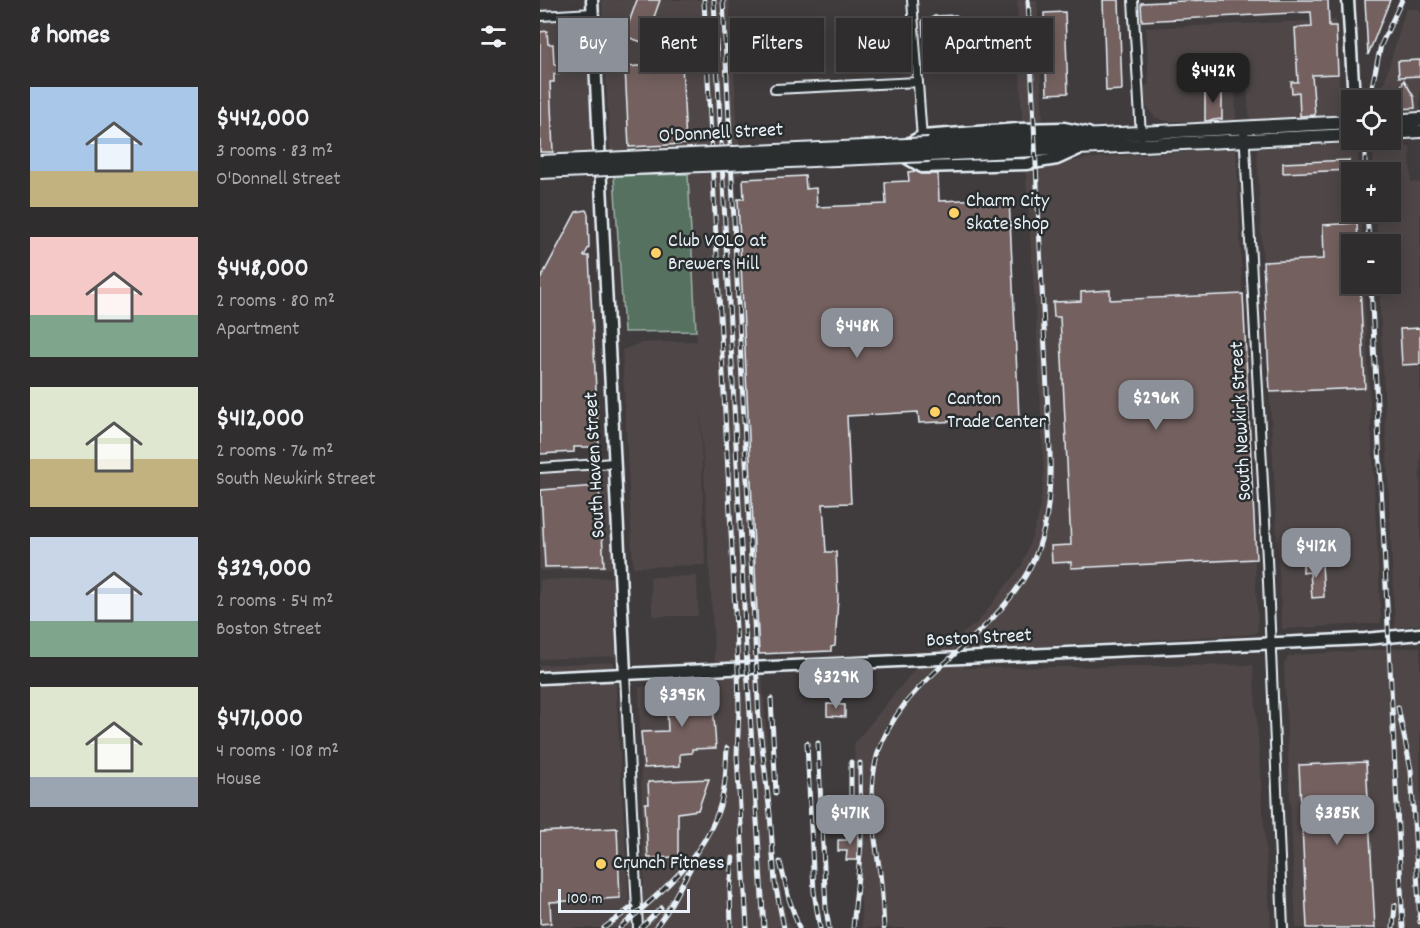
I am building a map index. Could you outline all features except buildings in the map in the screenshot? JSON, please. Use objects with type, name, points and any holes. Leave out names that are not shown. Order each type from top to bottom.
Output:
[{"type":"main road","points":[[1401,120],[1420,119]]},
{"type":"main road","name":"O'Donnell Street","points":[[1244,134],[1341,123]]},
{"type":"main road","points":[[1401,133],[1420,132]]},
{"type":"main road","name":"O'Donnell Street","points":[[540,172],[926,145],[1082,148],[1141,139],[1244,134],[1341,135]]},
{"type":"main road","name":"O'Donnell Street","points":[[540,162],[1098,136],[1141,139]]},
{"type":"street","name":"South Haven Street","points":[[592,0],[638,928]]},
{"type":"street","points":[[912,0],[918,82],[926,145],[922,167]]},
{"type":"street","points":[[1133,0],[1141,139]]},
{"type":"street","points":[[1348,0],[1353,90]]},
{"type":"street","points":[[540,16],[593,13]]},
{"type":"street","points":[[775,89],[918,82]]},
{"type":"street","name":"South Newkirk Street","points":[[1244,134],[1283,928]]},
{"type":"street","name":"O'Donnell Street","points":[[600,161],[889,151],[926,145]]},
{"type":"street","name":"O'Donnell Street","points":[[889,151],[900,154],[922,167],[1026,164],[1057,159],[1082,148]]},
{"type":"street","points":[[540,468],[614,463]]},
{"type":"street","name":"Boston Street","points":[[540,678],[1365,639],[1420,634]]},
{"type":"shaded area","points":[[602,0],[729,0],[730,72],[734,72],[741,175],[736,176],[758,658],[762,676],[775,858],[787,920],[792,928],[540,928],[540,665],[614,662],[629,906],[644,884],[639,687],[716,683],[700,401],[705,565],[633,567],[622,350],[641,343],[697,341],[688,174],[690,147],[610,150],[606,72],[628,72],[628,18],[603,18]]},
{"type":"shaded area","points":[[1017,0],[1037,0],[1038,18],[1018,18]]},
{"type":"shaded area","points":[[1406,9],[1420,9],[1420,115],[1401,116],[1401,90],[1382,90]]},
{"type":"shaded area","points":[[593,14],[593,18],[558,18],[558,72],[595,72],[598,161],[582,163],[580,177],[540,179],[540,17]]},
{"type":"shaded area","points":[[1336,20],[1341,118],[1250,121],[1246,81],[1235,82],[1236,122],[1208,124],[1196,121],[1166,121],[1155,117],[1146,106],[1144,86],[1149,85],[1146,28]]},
{"type":"shaded area","points":[[1020,72],[1040,72],[1045,165],[1089,158],[1236,149],[1258,630],[1255,634],[974,650],[963,668],[1253,665],[1271,928],[862,928],[854,744],[915,669],[978,622],[1022,565],[1038,519],[1044,477],[1037,332]]},
{"type":"shaded area","points":[[1341,145],[1341,150],[1358,150],[1359,162],[1341,162],[1341,222],[1362,222],[1362,234],[1341,234],[1341,294],[1365,294],[1381,623],[1282,629],[1257,151],[1259,148]]},
{"type":"shaded area","points":[[1401,147],[1410,147],[1411,182],[1420,183],[1420,624],[1395,628],[1379,294],[1401,294],[1401,234],[1377,234],[1376,222],[1401,222],[1401,162],[1374,162],[1373,150],[1401,150]]},
{"type":"shaded area","points":[[608,469],[612,568],[540,571],[540,472]]},
{"type":"shaded area","points":[[697,576],[698,616],[653,616],[650,577]]},
{"type":"shaded area","points":[[613,577],[617,656],[540,659],[540,580]]},
{"type":"shaded area","points":[[1420,647],[1420,928],[1296,928],[1284,664],[1288,657],[1297,655]]},
{"type":"green space","name":"Club VOLO at Brewers Hill","points":[[688,174],[696,331],[624,332],[614,176]]},
{"type":"railway","points":[[704,0],[738,669],[737,755],[747,928]]},
{"type":"railway","points":[[714,0],[747,668],[764,928]]},
{"type":"railway","points":[[723,0],[759,721],[770,814],[775,883],[784,928]]},
{"type":"railway","points":[[884,928],[872,800],[874,771],[882,742],[896,716],[914,693],[973,638],[1014,594],[1039,547],[1046,520],[1050,489],[1050,452],[1028,0]]},
{"type":"railway","points":[[1371,90],[1381,45],[1402,0]]},
{"type":"railway","points":[[1365,150],[1365,162]]},
{"type":"railway","points":[[1368,222],[1368,234]]},
{"type":"railway","points":[[1371,294],[1403,928]]},
{"type":"railway","points":[[771,699],[776,793]]},
{"type":"railway","points":[[1398,707],[1411,770],[1420,922]]},
{"type":"railway","points":[[807,743],[814,892],[820,928]]},
{"type":"railway","points":[[818,743],[826,909],[829,928]]},
{"type":"railway","points":[[620,928],[683,869],[707,835],[717,815],[723,794],[727,748]]},
{"type":"railway","points":[[851,762],[851,831]]},
{"type":"railway","points":[[853,928],[861,844],[860,763]]},
{"type":"railway","points":[[731,928],[730,890],[733,858]]},
{"type":"railway","points":[[780,862],[799,928]]},
{"type":"railway","points":[[655,928],[666,913],[690,869]]},
{"type":"railway","points":[[1393,928],[1395,905]]},
{"type":"railway","points":[[604,928],[632,907]]},
{"type":"railway","points":[[641,928],[661,908]]},
{"type":"place","name":"Charm City Skate Shop","points":[[954,213]]},
{"type":"place","name":"Club VOLO at Brewers Hill","points":[[656,253]]},
{"type":"place","name":"Canton Trade Center","points":[[935,412]]},
{"type":"place","name":"Crunch Fitness","points":[[601,864]]}]
